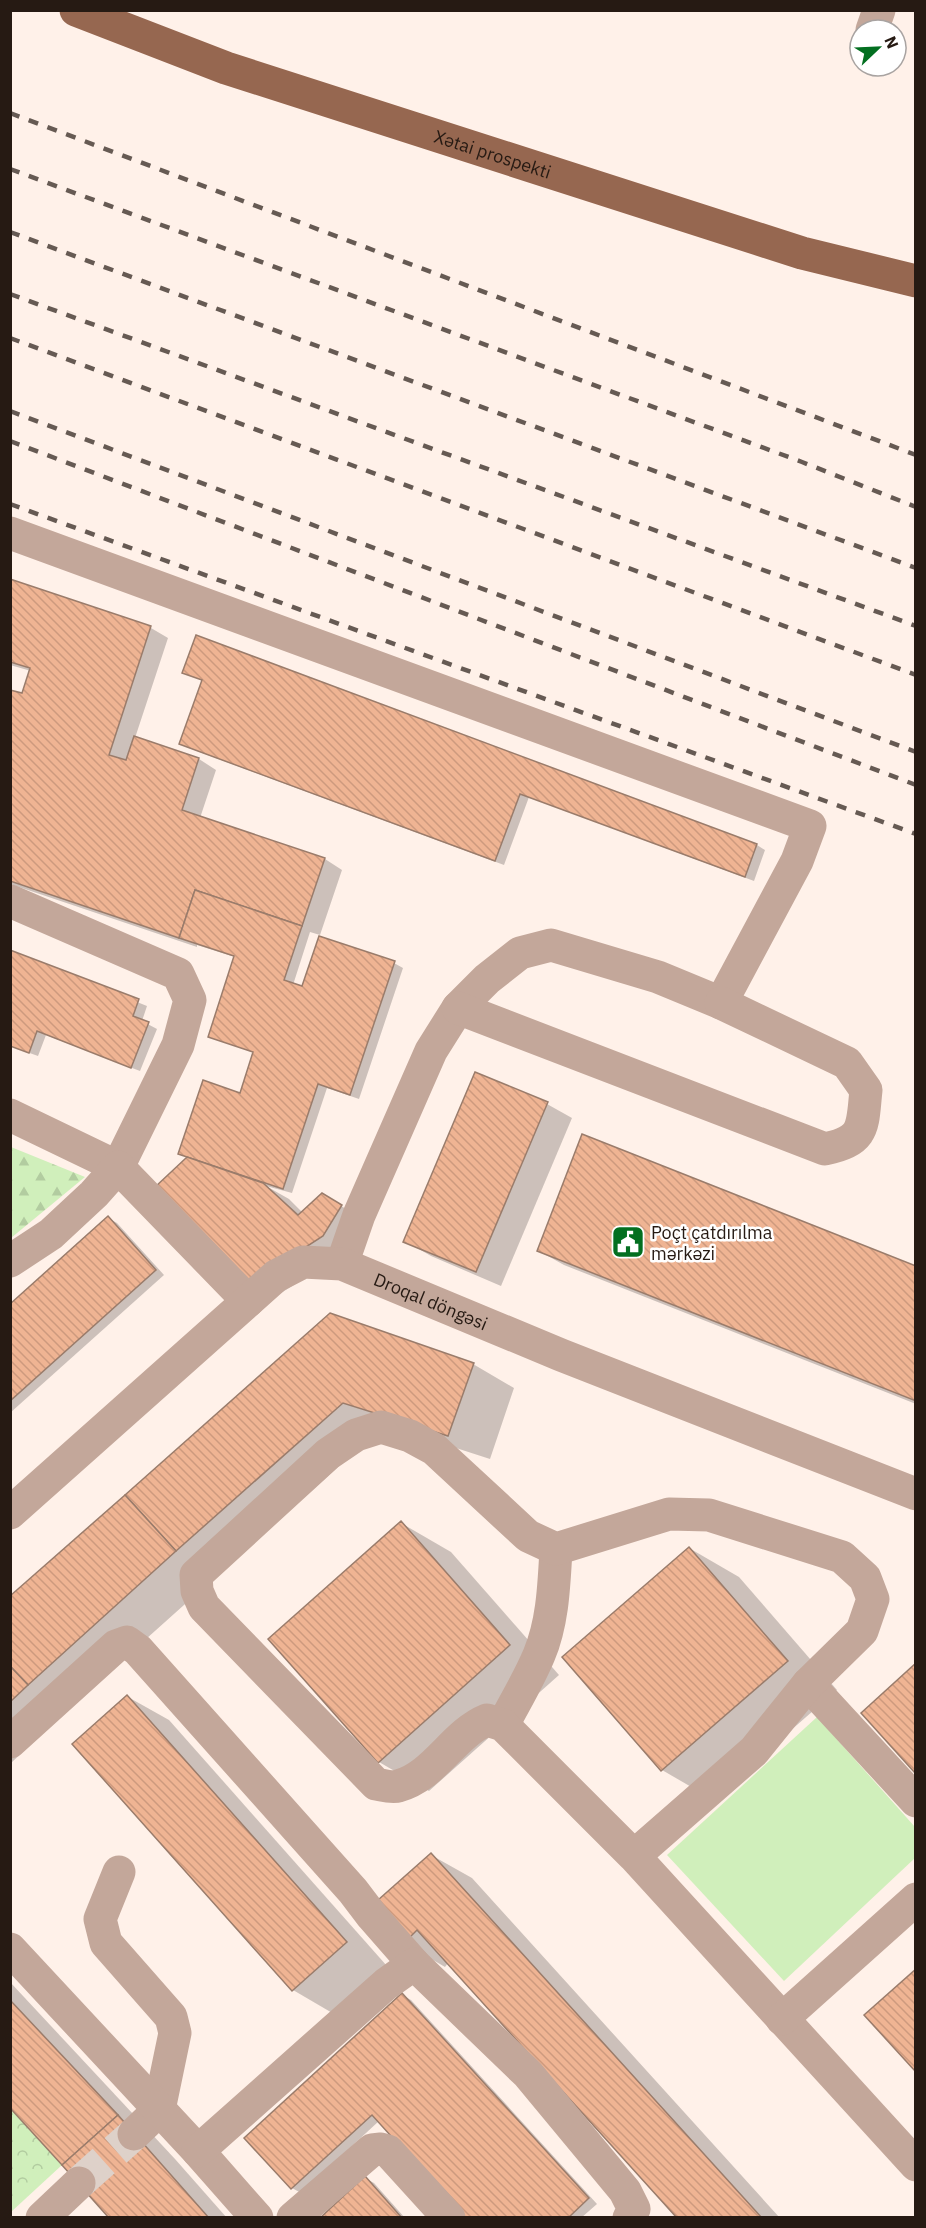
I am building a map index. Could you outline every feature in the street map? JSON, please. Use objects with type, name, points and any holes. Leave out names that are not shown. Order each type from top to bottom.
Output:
[{"type":"main road","name":"Xətai prospekti","points":[[76,10],[226,68],[802,253],[915,281]]},
{"type":"lane","points":[[10,533],[810,826],[797,861],[721,1003]]},
{"type":"lane","points":[[10,901],[178,974],[189,1000],[178,1045],[118,1167],[94,1194],[51,1234],[10,1261]]},
{"type":"lane","points":[[342,1264],[359,1215],[431,1051],[458,1008],[487,979],[520,953],[551,945],[658,977],[721,1003],[847,1063],[866,1090],[862,1128],[846,1144],[825,1149],[458,1008]]},
{"type":"lane","points":[[10,1115],[118,1167],[248,1301]]},
{"type":"lane","name":"Droqal döngəsi","points":[[10,1514],[276,1276],[303,1262],[342,1264],[561,1355],[915,1494]]},
{"type":"lane","points":[[634,1856],[754,1751],[808,1684],[861,1631],[873,1599],[865,1578],[842,1557],[709,1515],[669,1514],[556,1549],[528,1536],[434,1449],[410,1436],[381,1427],[356,1435],[328,1454],[196,1575],[197,1592],[204,1607],[376,1784],[397,1787],[418,1777],[474,1725],[487,1720],[503,1725],[634,1856],[915,2165]]},
{"type":"lane","points":[[503,1725],[539,1654],[545,1636],[554,1592],[556,1549]]},
{"type":"lane","points":[[10,1742],[117,1646],[126,1642],[138,1650],[353,1891],[414,1964],[528,2074],[625,2191],[634,2209],[629,2217]]},
{"type":"lane","points":[[808,1684],[915,1801]]},
{"type":"lane","points":[[119,1872],[100,1919],[106,1943],[171,2018],[176,2033],[159,2110],[134,2134]]},
{"type":"lane","points":[[782,2019],[915,1899]]},
{"type":"lane","points":[[10,1949],[257,2217]]},
{"type":"lane","points":[[198,2151],[386,1984],[414,1964]]},
{"type":"lane","points":[[293,2217],[372,2150],[381,2149],[388,2151],[449,2217]]},
{"type":"lane","points":[[42,2217],[79,2183]]},
{"type":"green space","points":[[11,1147],[85,1177],[11,1238]]},
{"type":"green space","points":[[817,1717],[915,1827],[915,1858],[784,1981],[667,1855]]},
{"type":"green space","points":[[10,2108],[62,2165],[11,2212],[10,2212]]},
{"type":"building","points":[[10,579],[151,626],[109,755],[126,760],[134,736],[199,758],[182,810],[325,858],[302,926],[195,890],[179,938],[10,881],[10,690],[22,693],[30,668],[10,662]]},
{"type":"building","points":[[196,635],[757,844],[745,877],[520,794],[495,861],[179,744],[202,680],[182,673]]},
{"type":"building","points":[[195,890],[302,926],[284,980],[302,986],[319,936],[395,961],[350,1095],[318,1084],[283,1189],[178,1154],[203,1080],[240,1093],[253,1052],[208,1037],[234,956],[179,938]]},
{"type":"building","points":[[10,950],[139,999],[133,1016],[149,1022],[131,1068],[37,1031],[29,1053],[10,1046]]},
{"type":"building","points":[[475,1072],[548,1102],[476,1272],[403,1242]]},
{"type":"building","points":[[582,1134],[916,1266],[916,1401],[537,1251]]},
{"type":"building","points":[[187,1157],[263,1183],[298,1215],[322,1193],[342,1205],[323,1236],[244,1287],[154,1188]]},
{"type":"building","points":[[108,1216],[156,1270],[10,1401],[10,1304]]},
{"type":"building","points":[[330,1313],[474,1363],[448,1436],[343,1403],[176,1551],[125,1495]]},
{"type":"building","points":[[125,1495],[176,1551],[28,1685],[10,1666],[10,1596]]},
{"type":"building","points":[[401,1521],[510,1645],[378,1763],[268,1639]]},
{"type":"building","points":[[689,1547],[788,1661],[661,1771],[562,1657]]},
{"type":"building","points":[[916,1663],[916,1774],[861,1713]]},
{"type":"building","points":[[10,1666],[28,1685],[10,1702]]},
{"type":"building","points":[[127,1695],[347,1942],[292,1991],[72,1744]]},
{"type":"building","points":[[431,1853],[762,2218],[677,2218],[417,1930],[403,1944],[369,1908]]},
{"type":"building","points":[[916,1969],[916,2072],[864,2015]]},
{"type":"building","points":[[402,1993],[589,2198],[568,2218],[465,2218],[372,2115],[291,2189],[244,2138]]},
{"type":"building","points":[[10,2000],[118,2115],[62,2165],[10,2108]]},
{"type":"building","points":[[118,2115],[209,2218],[109,2218],[62,2165]]},
{"type":"building","points":[[365,2176],[402,2218],[320,2218]]},
{"type":"tunnel","points":[[79,2183],[134,2134]]},
{"type":"railway","points":[[10,113],[916,455]]},
{"type":"railway","points":[[10,169],[802,462],[916,507]]},
{"type":"railway","points":[[10,232],[916,568]]},
{"type":"railway","points":[[10,294],[916,626]]},
{"type":"railway","points":[[10,338],[916,675]]},
{"type":"railway","points":[[10,411],[916,752]]},
{"type":"railway","points":[[10,441],[916,785]]},
{"type":"railway","points":[[10,504],[916,834]]},
{"type":"place","name":"Poçt çatdırılma mərkəzi","points":[[628,1242]]}]
